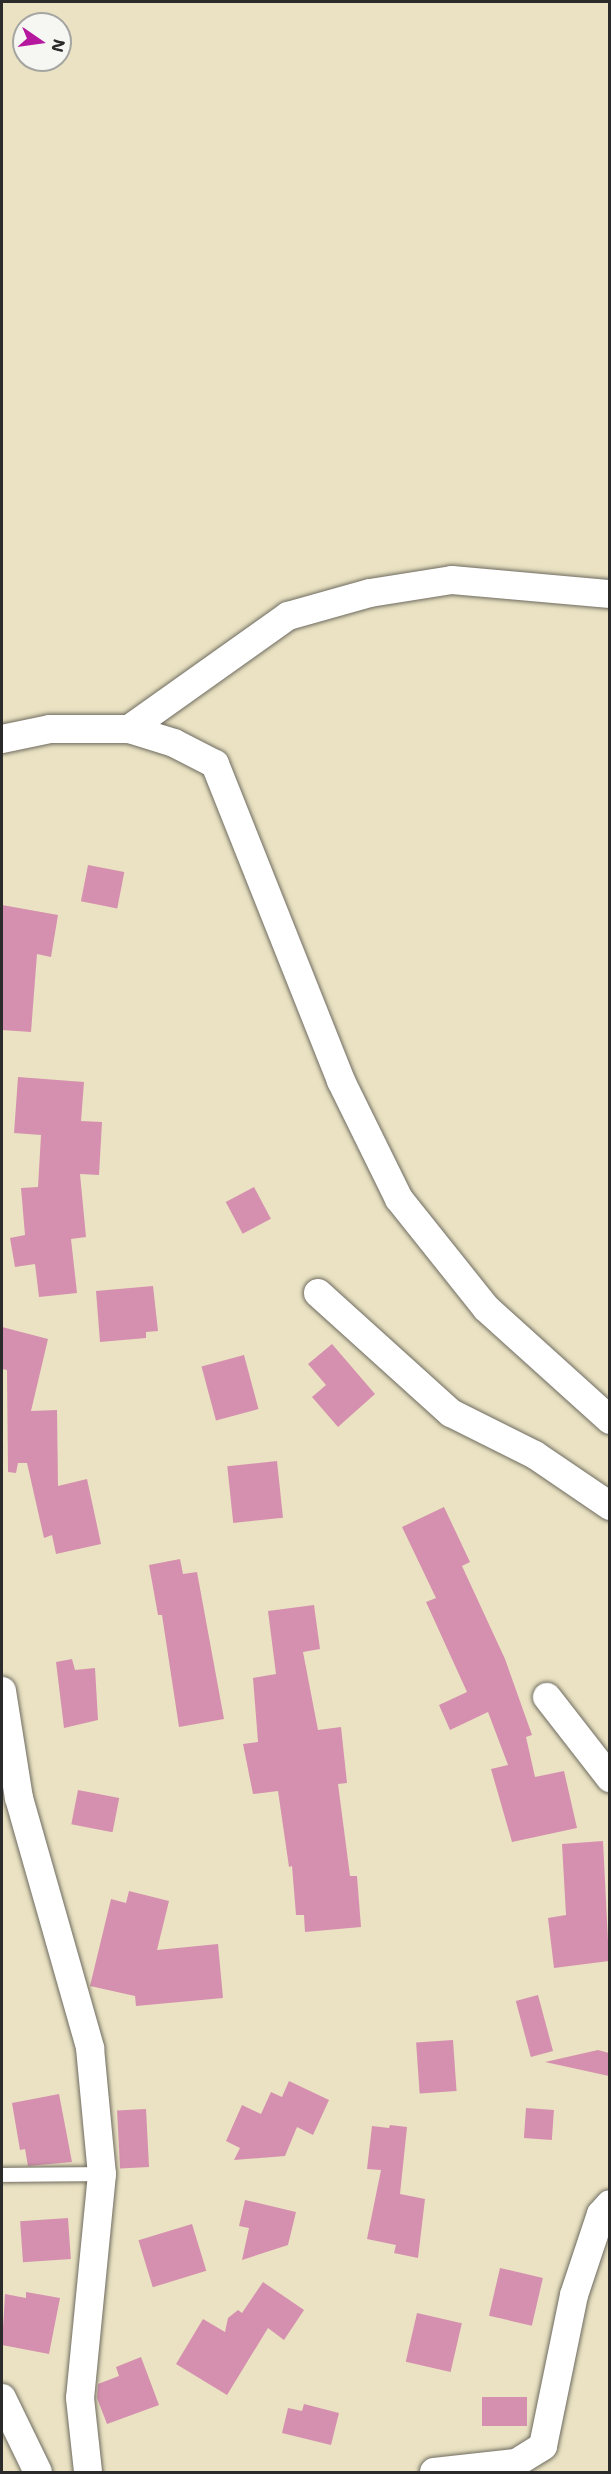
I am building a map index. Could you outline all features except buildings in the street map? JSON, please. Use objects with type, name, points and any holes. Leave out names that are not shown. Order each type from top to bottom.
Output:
[{"type":"street","points":[[129,729],[288,616],[370,593],[452,580],[609,594]]},
{"type":"street","points":[[2,739],[50,729],[129,729],[174,743],[215,764],[341,1081],[399,1198],[486,1308],[609,1420]]},
{"type":"street","points":[[318,1293],[451,1413],[535,1455],[609,1506]]},
{"type":"street","points":[[2,1691],[19,1798],[90,2048],[102,2174],[80,2398],[88,2472]]},
{"type":"street","points":[[547,1697],[609,1778]]},
{"type":"street","points":[[434,2472],[516,2463],[543,2446],[574,2295],[601,2214],[609,2204]]},
{"type":"street","points":[[2,2398],[38,2472]]},
{"type":"lane","points":[[2,2175],[102,2174]]}]
